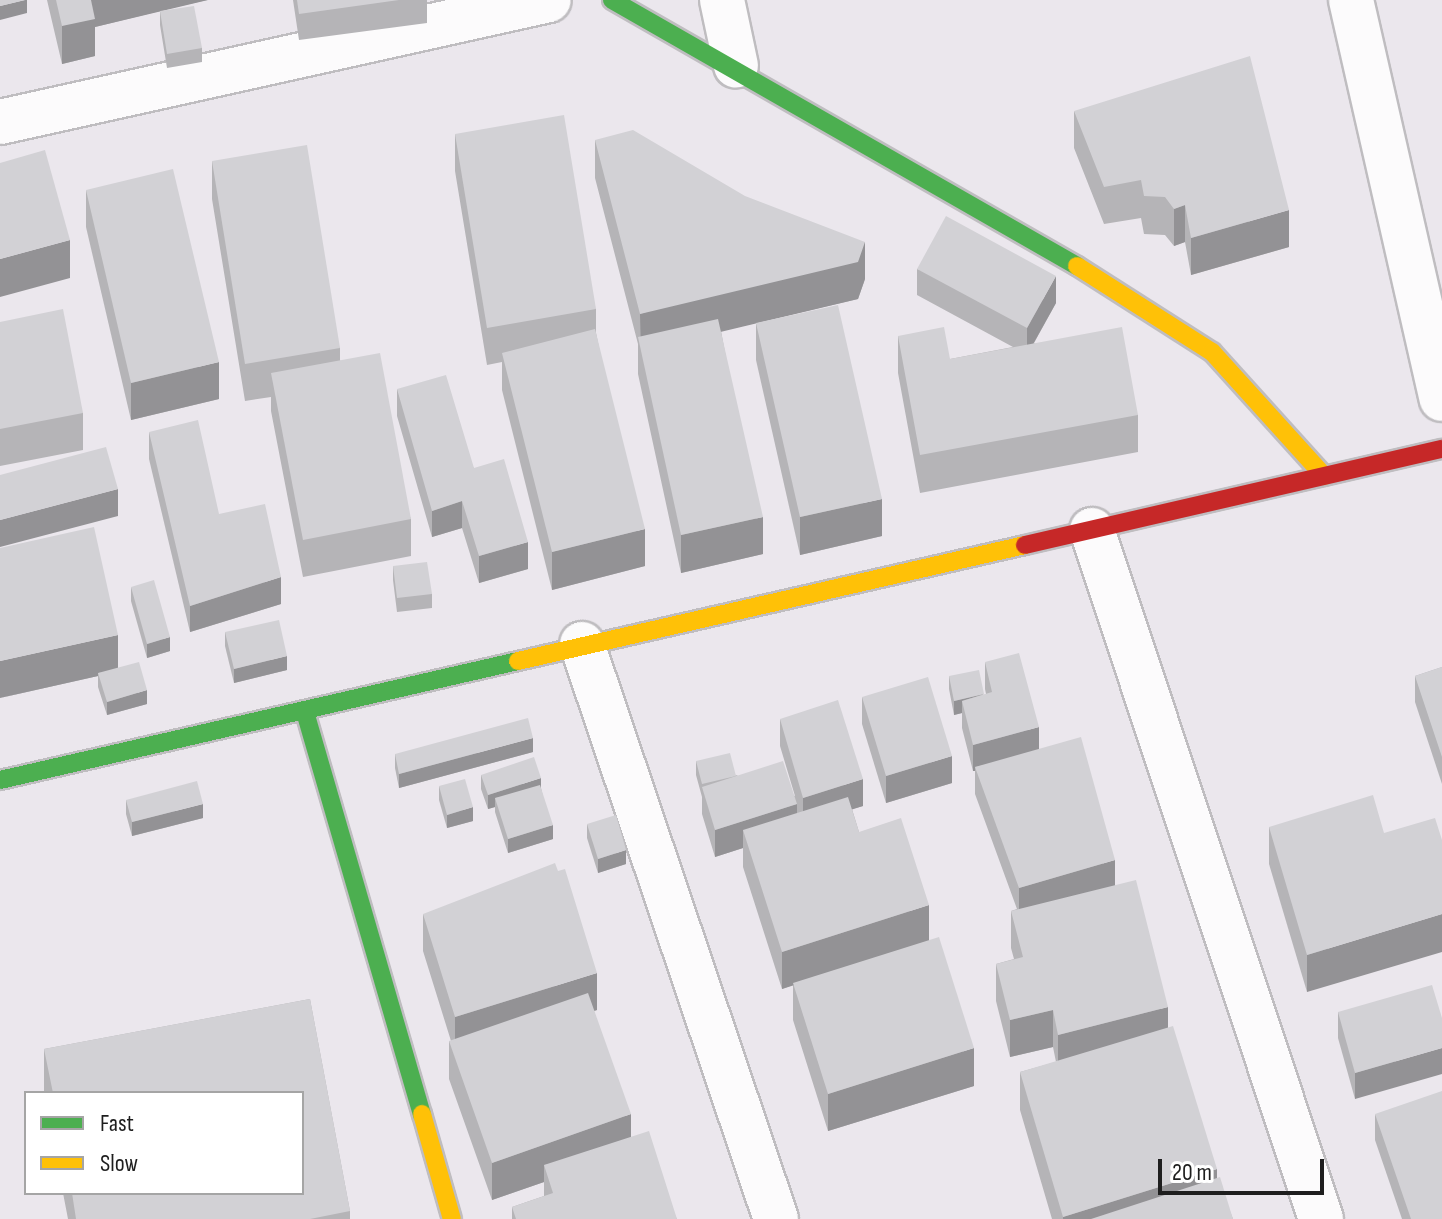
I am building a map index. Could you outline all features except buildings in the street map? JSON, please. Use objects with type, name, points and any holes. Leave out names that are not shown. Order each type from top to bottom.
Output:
[{"type":"street","points":[[0,122],[549,0]]},
{"type":"street","points":[[612,0],[736,66],[1212,352],[1324,476]]},
{"type":"street","points":[[722,0],[736,66]]},
{"type":"street","points":[[1351,0],[1442,399]]},
{"type":"street","points":[[0,780],[1442,449]]},
{"type":"street","points":[[1092,530],[1321,1219]]},
{"type":"street","points":[[582,644],[776,1219]]},
{"type":"street","points":[[305,712],[452,1219]]},
{"type":"traffic: fast","points":[[612,0],[1077,266]]},
{"type":"traffic: fast","points":[[0,780],[518,661]]},
{"type":"traffic: fast","points":[[305,712],[422,1114]]},
{"type":"traffic: slow","points":[[1077,266],[1212,352],[1324,476]]},
{"type":"traffic: slow","points":[[518,661],[1025,545]]},
{"type":"traffic: slow","points":[[422,1114],[452,1219]]},
{"type":"traffic: jam","points":[[1025,545],[1442,449]]}]
